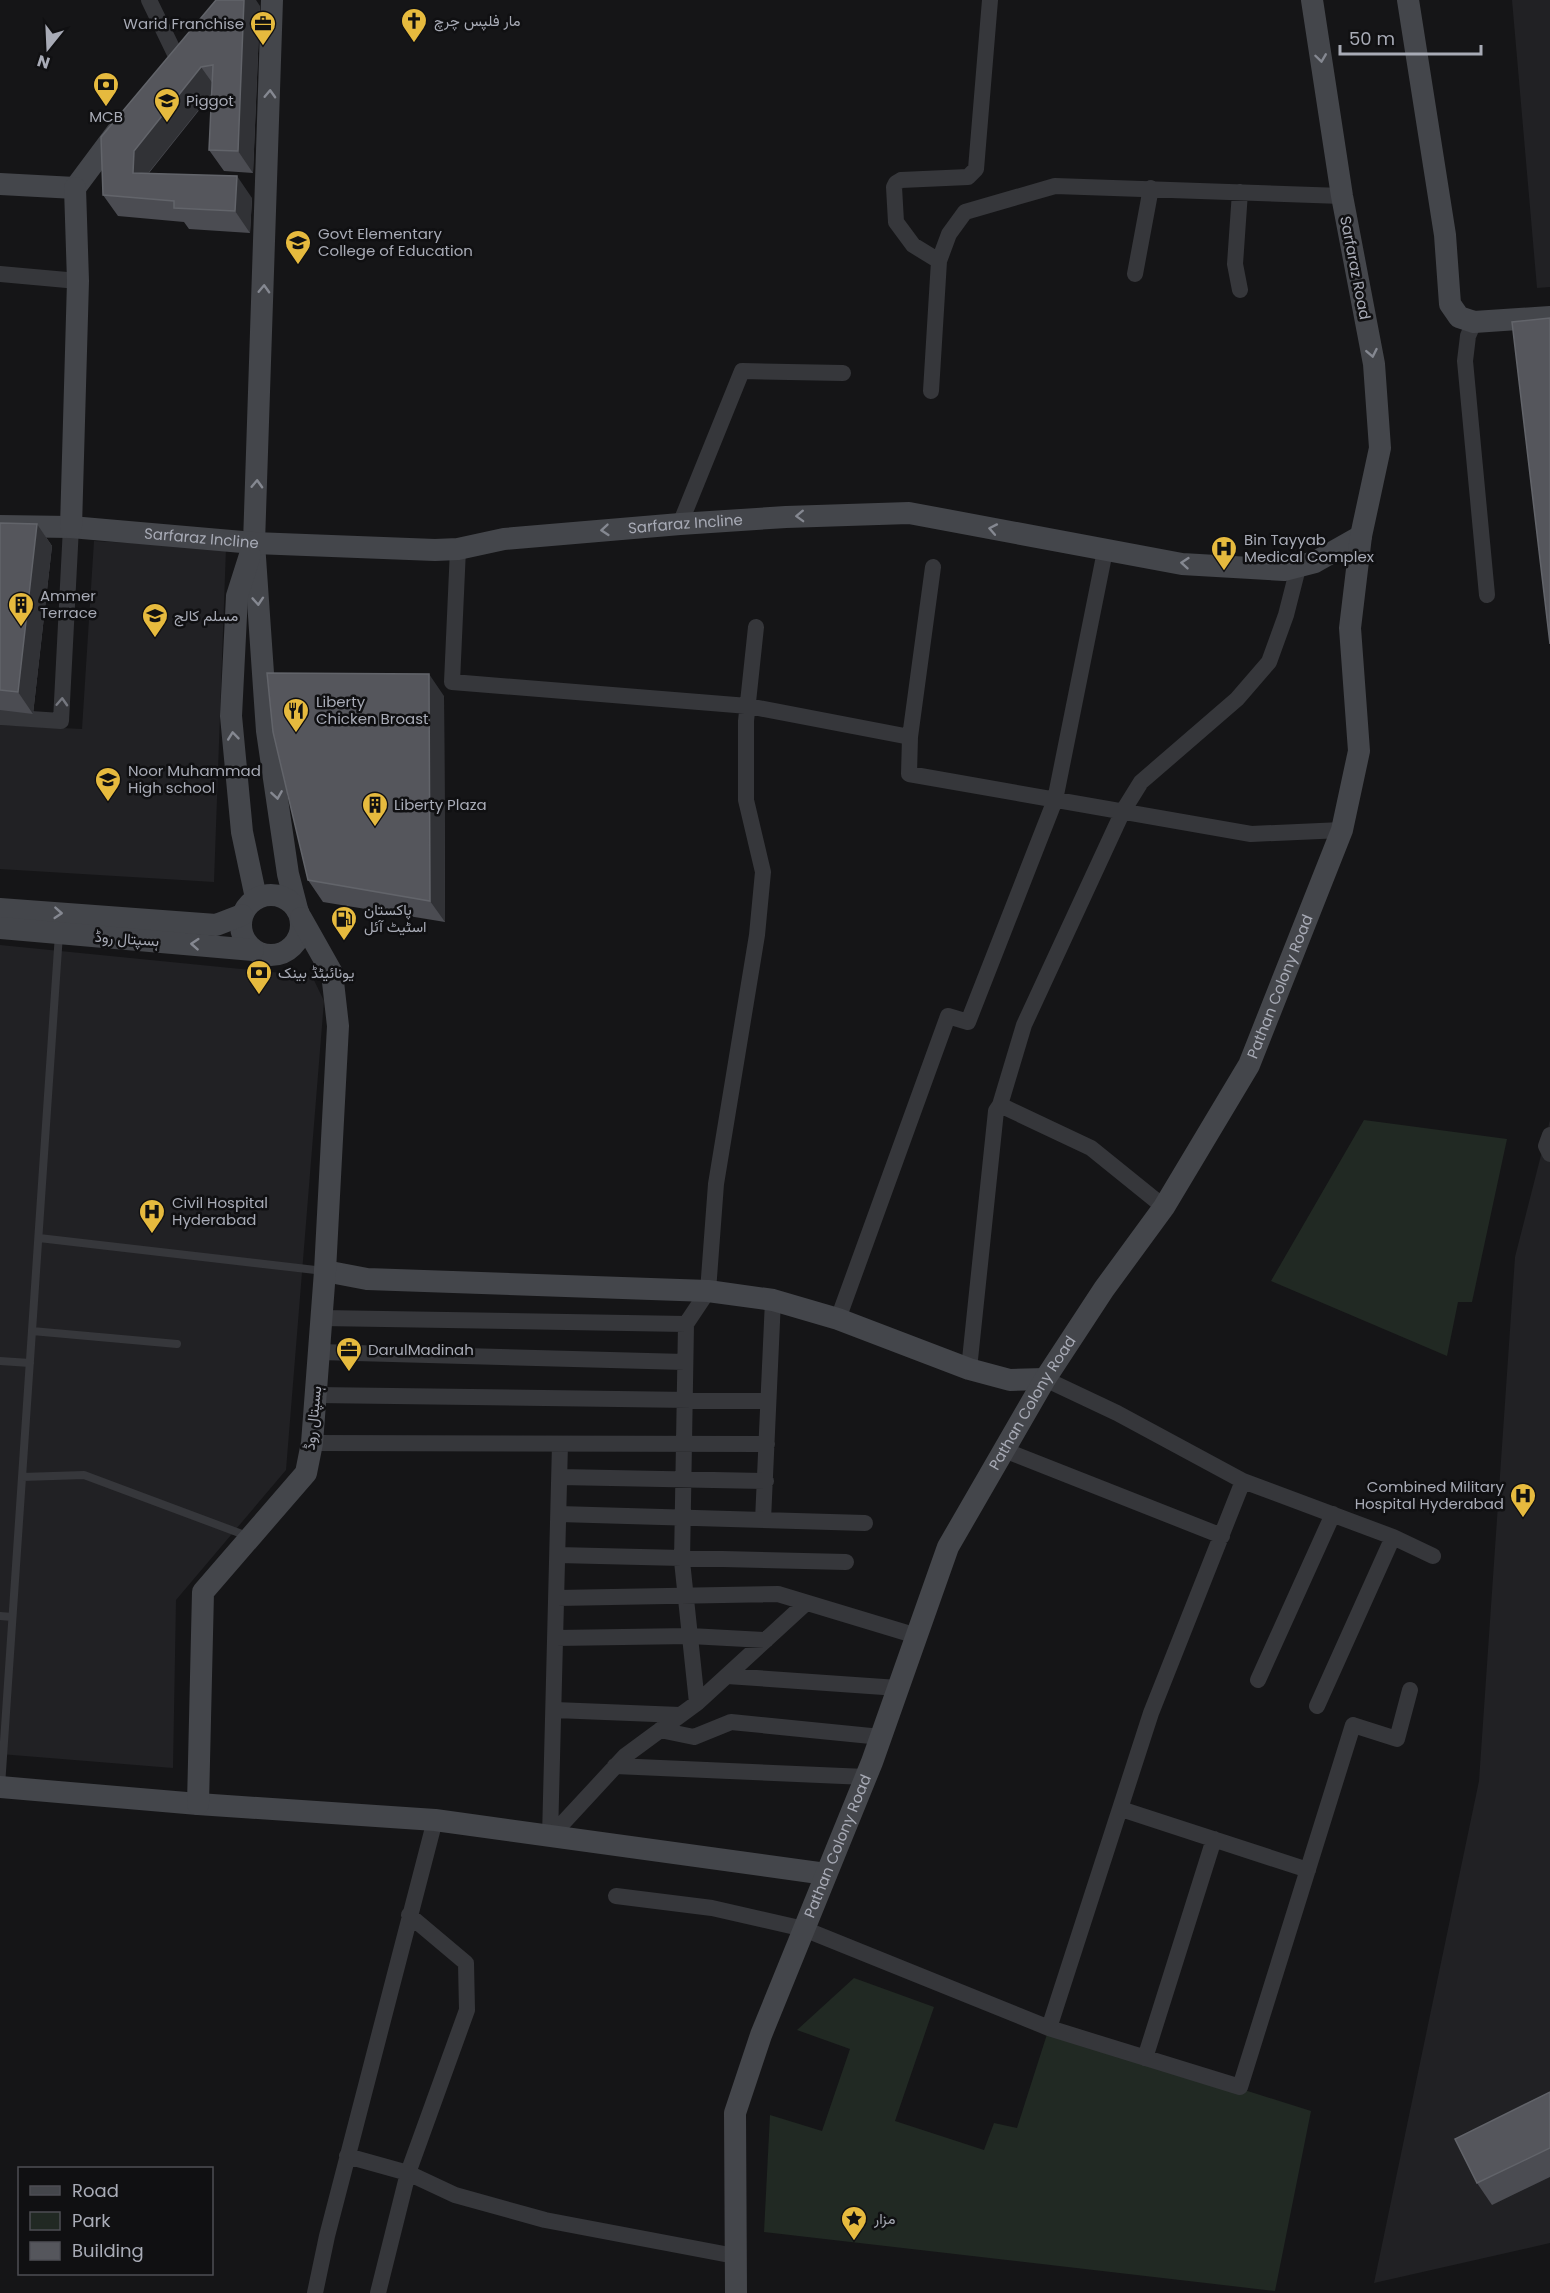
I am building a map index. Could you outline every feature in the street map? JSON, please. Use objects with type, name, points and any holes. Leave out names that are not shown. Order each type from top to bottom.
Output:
[{"type":"street","points":[[149,0],[175,54]]},
{"type":"street","points":[[256,898],[242,832],[231,716],[237,596],[254,543],[272,0]]},
{"type":"street","points":[[939,261],[914,244],[896,222],[894,187],[901,180],[968,177],[976,169],[990,0]]},
{"type":"street","name":"Sarfaraz Road","points":[[1312,0],[1342,196],[1374,364],[1380,448],[1361,536]]},
{"type":"street","points":[[1408,0],[1445,235],[1450,304],[1459,317],[1474,322],[1550,317]]},
{"type":"street","points":[[161,73],[191,36]]},
{"type":"street","points":[[0,717],[61,721],[72,527],[78,281],[75,188],[132,112]]},
{"type":"street","points":[[0,184],[75,188]]},
{"type":"street","points":[[931,391],[939,261],[949,234],[965,212],[1055,186],[1342,196]]},
{"type":"street","points":[[1135,274],[1150,188]]},
{"type":"street","points":[[1240,192],[1235,264],[1240,290]]},
{"type":"street","points":[[0,274],[78,281]]},
{"type":"street","points":[[1474,322],[1468,336],[1465,361],[1487,595]]},
{"type":"street","points":[[680,524],[742,371],[843,373]]},
{"type":"street","name":"Sarfaraz Incline","points":[[0,526],[72,527],[254,543],[458,549],[504,539],[680,524],[909,513],[1182,564],[1284,570],[1315,562],[1361,536]]},
{"type":"street","name":"Pathan Colony Road","points":[[736,2293],[735,2113],[761,2035],[866,1777],[948,1547],[1045,1379],[1104,1289],[1164,1207],[1249,1065],[1342,830],[1359,751],[1350,628],[1361,536]]},
{"type":"street","name":"ہسپتال روڈ","points":[[198,1804],[203,1592],[306,1473],[312,1443],[325,1271],[338,1026],[332,973],[299,913],[288,874],[267,731],[254,543]]},
{"type":"street","points":[[458,549],[452,682],[747,706],[910,736]]},
{"type":"street","points":[[838,1319],[948,1016],[968,1022],[1055,800],[1105,551]]},
{"type":"street","points":[[933,567],[910,736],[909,774],[1251,834],[1342,830]]},
{"type":"street","points":[[969,1369],[996,1111],[1000,1105],[1024,1025],[1123,811],[1141,782],[1237,699],[1269,662],[1286,615],[1298,568]]},
{"type":"street","points":[[698,1703],[682,1558],[686,1324],[708,1291],[716,1184],[757,935],[763,872],[746,800],[747,706],[756,627]]},
{"type":"street","points":[[274,895],[291,902],[299,913],[300,934],[291,948],[269,955],[253,950],[242,934],[242,915],[247,905],[256,898],[274,895]]},
{"type":"street","name":"ہسپتال روڈ","points":[[0,909],[211,924],[220,924],[242,915]]},
{"type":"street","name":"ہسپتال روڈ","points":[[0,928],[253,950]]},
{"type":"street","name":"ہسپتال روڈ","points":[[284,952],[320,968],[328,975],[336,994]]},
{"type":"street","points":[[1000,1105],[1091,1148],[1164,1207]]},
{"type":"street","points":[[1550,1135],[1546,1146],[1550,1154]]},
{"type":"street","points":[[325,1271],[367,1279],[708,1291],[773,1300],[838,1319],[969,1369],[1010,1380],[1045,1379],[1117,1413],[1243,1481],[1393,1537],[1433,1556]]},
{"type":"street","points":[[764,1520],[773,1300]]},
{"type":"street","points":[[321,1318],[686,1324]]},
{"type":"street","points":[[319,1352],[685,1362]]},
{"type":"street","points":[[316,1395],[768,1401]]},
{"type":"street","points":[[312,1443],[767,1444]]},
{"type":"street","points":[[550,1837],[560,1444]]},
{"type":"street","points":[[1004,1450],[1222,1536]]},
{"type":"street","points":[[560,1477],[766,1481]]},
{"type":"street","points":[[1049,2028],[1152,1713],[1243,1481]]},
{"type":"street","points":[[559,1514],[865,1523]]},
{"type":"street","points":[[1258,1680],[1333,1514]]},
{"type":"street","points":[[1317,1706],[1393,1537]]},
{"type":"street","points":[[558,1555],[846,1562]]},
{"type":"street","points":[[557,1598],[778,1594],[917,1636]]},
{"type":"street","points":[[550,1837],[615,1766],[698,1703],[806,1603]]},
{"type":"street","points":[[556,1638],[690,1636],[766,1640]]},
{"type":"street","points":[[727,1676],[898,1688]]},
{"type":"street","points":[[616,1896],[712,1908],[804,1929],[1049,2028],[1240,2087],[1353,1725],[1397,1739],[1410,1690]]},
{"type":"street","points":[[555,1710],[680,1715]]},
{"type":"street","points":[[660,1730],[694,1737],[731,1722],[881,1737]]},
{"type":"street","points":[[615,1766],[866,1777]]},
{"type":"street","points":[[0,1787],[198,1804],[435,1820],[826,1874]]},
{"type":"street","points":[[1120,1809],[1308,1870]]},
{"type":"street","points":[[315,2293],[347,2156],[435,1820]]},
{"type":"street","points":[[1145,2058],[1214,1839]]},
{"type":"street","points":[[378,2293],[408,2173],[467,2010],[466,1963],[409,1915]]},
{"type":"street","points":[[347,2156],[408,2173],[455,2195],[545,2220],[735,2256]]},
{"type":"lane","points":[[0,1787],[60,933]]},
{"type":"lane","points":[[39,1238],[325,1271]]},
{"type":"lane","points":[[32,1331],[177,1344]]},
{"type":"lane","points":[[0,1361],[30,1364]]},
{"type":"lane","points":[[22,1477],[84,1475],[250,1537]]},
{"type":"lane","points":[[0,1616],[12,1617]]},
{"type":"shaded area","points":[[1512,0],[1550,0],[1550,287],[1537,288]]},
{"type":"shaded area","points":[[94,541],[226,548],[214,882],[0,869],[0,725],[82,729]]},
{"type":"shaded area","name":"Civil Hospital Hyderabad","points":[[0,945],[312,976],[324,1001],[286,1470],[176,1600],[173,1768],[0,1754]]},
{"type":"shaded area","name":"Combined Military Hospital Hyderabad","points":[[1550,1120],[1550,2243],[1374,2283],[1479,1781],[1515,1257]]},
{"type":"green space","points":[[1364,1120],[1507,1139],[1472,1302],[1458,1302],[1447,1356],[1271,1281]]},
{"type":"green space","points":[[854,1978],[934,2007],[895,2121],[984,2150],[994,2123],[1017,2128],[1049,2028],[1311,2111],[1275,2291],[764,2232],[770,2115],[822,2131],[850,2049],[797,2030]]},
{"type":"building","points":[[216,0],[244,0],[238,151],[209,150],[213,65],[201,67],[134,151],[133,173],[237,176],[235,211],[174,208],[174,201],[103,195],[101,137]]},
{"type":"building","points":[[1550,318],[1550,644],[1512,322]]},
{"type":"building","points":[[0,523],[37,524],[18,692],[0,690]]},
{"type":"building","name":"Liberty Plaza","points":[[267,673],[429,674],[430,901],[308,880],[273,732]]},
{"type":"building","points":[[1550,2092],[1550,2148],[1477,2183],[1455,2139]]},
{"type":"place","name":"مار فلپس چرچ","points":[[414,44]]},
{"type":"place","name":"Warid Franchise","points":[[263,47]]},
{"type":"place","name":"MCB","points":[[106,108]]},
{"type":"place","name":"Piggot","points":[[167,124]]},
{"type":"place","name":"Govt Elementary College of Education","points":[[298,266]]},
{"type":"place","name":"Bin Tayyab Medical Complex","points":[[1224,572]]},
{"type":"place","name":"Ammer Terrace","points":[[21,628]]},
{"type":"place","name":"مسلم کالج","points":[[155,639]]},
{"type":"place","name":"Liberty Chicken Broast","points":[[296,734]]},
{"type":"place","name":"Noor Muhammad High school","points":[[108,803]]},
{"type":"place","name":"Liberty Plaza","points":[[375,828]]},
{"type":"place","name":"پاکستان اسٹیٹ آئل","points":[[344,942]]},
{"type":"place","name":"یونائیٹڈ بینک","points":[[259,996]]},
{"type":"place","name":"Civil Hospital Hyderabad","points":[[152,1235]]},
{"type":"place","name":"DarulMadinah","points":[[349,1373]]},
{"type":"place","name":"Combined Military Hospital Hyderabad","points":[[1523,1519]]},
{"type":"place","name":"مزار","points":[[854,2242]]}]
